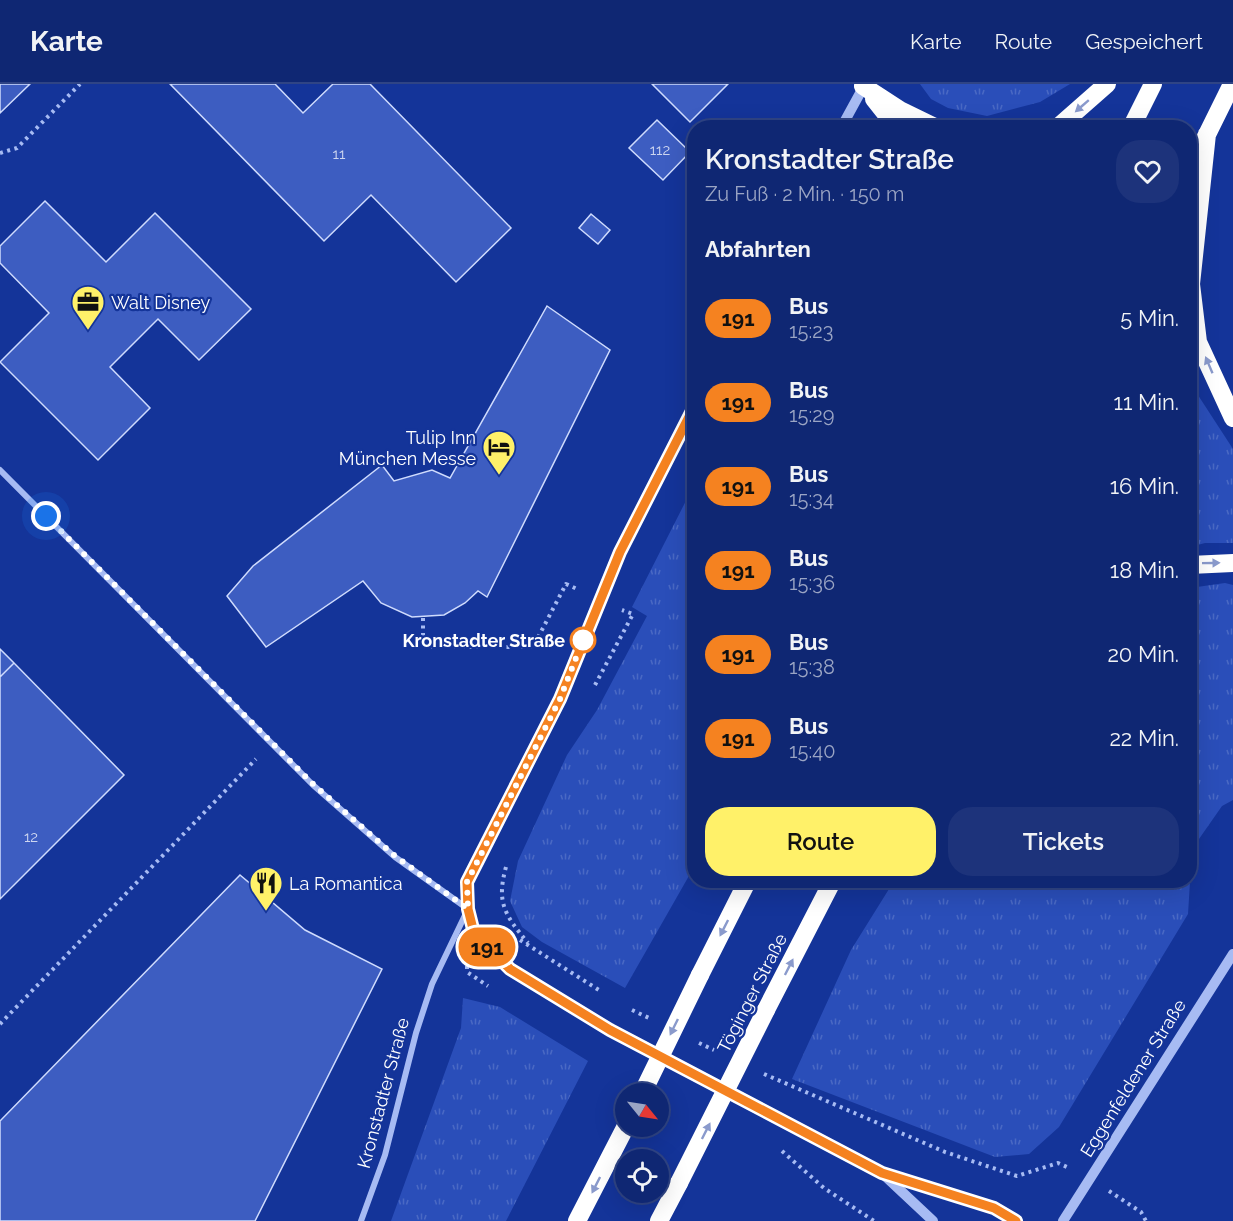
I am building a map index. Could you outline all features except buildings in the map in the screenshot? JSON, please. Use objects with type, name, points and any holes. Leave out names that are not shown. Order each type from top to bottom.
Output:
[{"type":"highway","points":[[1066,120],[1107,84]]},
{"type":"highway","points":[[1135,120],[1153,84]]},
{"type":"highway","points":[[1197,155],[1232,84]]},
{"type":"highway","points":[[863,85],[891,120]]},
{"type":"highway","points":[[863,85],[900,110],[921,120]]},
{"type":"highway","points":[[1197,228],[1207,134]]},
{"type":"highway","points":[[1197,334],[1198,342],[1233,418]]},
{"type":"highway","points":[[1197,565],[1233,563]]},
{"type":"highway","points":[[647,1083],[744,888]]},
{"type":"highway","name":"Töginger Straße","points":[[659,1221],[829,888]]},
{"type":"highway","points":[[811,925],[840,888]]},
{"type":"highway","points":[[577,1221],[621,1137]]},
{"type":"street","points":[[845,120],[863,85]]},
{"type":"street","points":[[687,421],[599,599],[560,699],[467,882],[468,909],[474,933],[510,969],[610,1030],[882,1173],[994,1208],[1016,1221]]},
{"type":"street","points":[[0,470],[313,784],[395,856],[468,909]]},
{"type":"street","name":"Kronstadter Straße","points":[[361,1221],[385,1155],[416,1033],[429,994],[468,909]]},
{"type":"street","name":"Eggenfeldener Straße","points":[[1063,1221],[1233,954]]},
{"type":"street","points":[[882,1173],[933,1221]]},
{"type":"path","points":[[0,153],[17,148],[80,84]]},
{"type":"path","points":[[423,618],[423,648],[533,646],[567,584],[633,614],[592,691]]},
{"type":"path","points":[[0,1024],[271,743]]},
{"type":"path","points":[[506,865],[500,888],[502,906],[530,946]]},
{"type":"path","points":[[512,936],[603,993]]},
{"type":"path","points":[[621,1005],[652,1020]]},
{"type":"path","points":[[694,1040],[724,1055]]},
{"type":"path","points":[[755,1070],[945,1152],[1017,1176]]},
{"type":"path","points":[[775,1146],[824,1188],[874,1221]]},
{"type":"path","points":[[1141,1212],[1146,1221]]},
{"type":"green space","points":[[920,84],[1070,84],[1040,102],[987,116],[948,108],[931,99]]},
{"type":"green space","points":[[1197,394],[1233,449],[1233,543],[1197,545]]},
{"type":"green space","points":[[687,499],[687,879],[625,988],[542,942],[522,927],[510,901],[518,861],[567,755],[597,710],[647,616],[632,607]]},
{"type":"green space","points":[[1225,583],[1233,585],[1233,800],[1222,806],[1197,842],[1197,587]]},
{"type":"green space","points":[[890,888],[1190,888],[1188,914],[1059,1127],[1029,1154],[995,1157],[792,1079],[851,950]]},
{"type":"green space","points":[[463,998],[500,1007],[588,1061],[506,1221],[391,1221],[461,1028]]},
{"type":"bus line","name":"191","points":[[687,421],[620,552],[560,699],[467,882],[468,909],[474,933],[510,969],[610,1030],[882,1173],[994,1208],[1016,1221]]},
{"type":"place","name":"Walt Disney","points":[[88,331]]},
{"type":"place","name":"Tulip Inn München Messe","points":[[499,476]]},
{"type":"place","name":"Kronstadter Straße","points":[[583,640]]},
{"type":"place","name":"La Romantica","points":[[266,912]]},
{"type":"route","points":[[46,516],[313,784],[395,856],[468,909],[467,882],[560,699],[583,640]]}]
